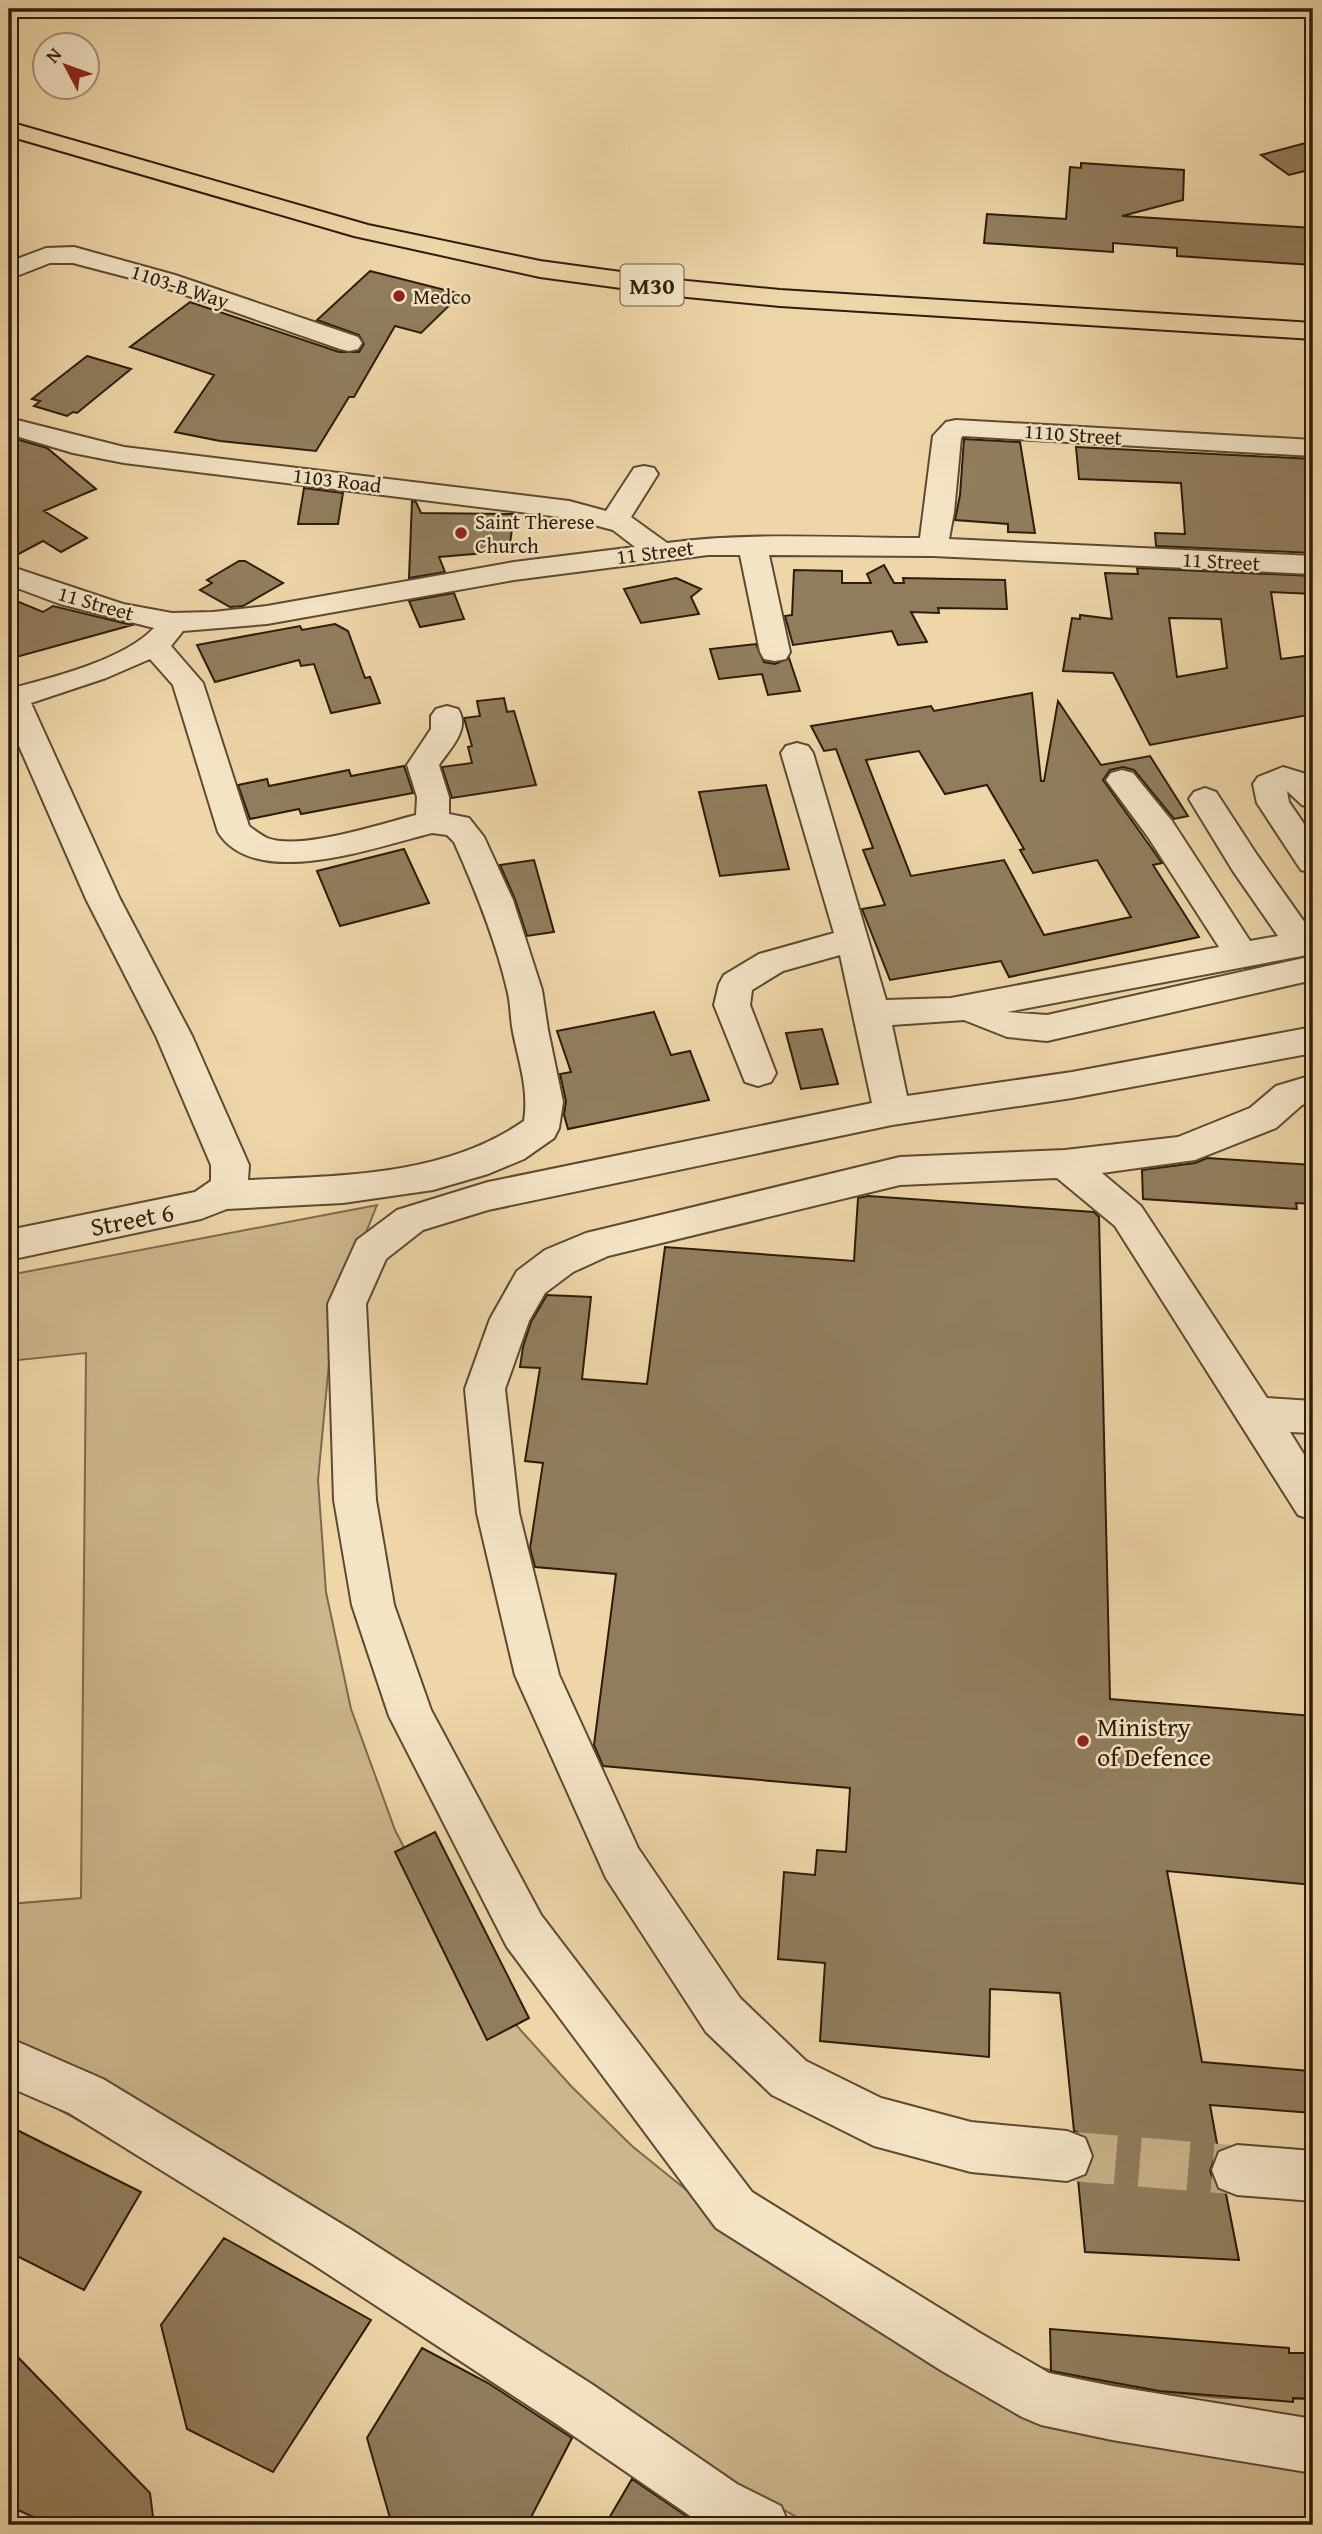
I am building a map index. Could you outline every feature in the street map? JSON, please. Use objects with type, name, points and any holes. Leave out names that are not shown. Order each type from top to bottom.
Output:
[{"type":"highway","name":"M30","points":[[12,114],[363,231],[540,269],[673,288],[780,298],[1313,331]]},
{"type":"highway","points":[[423,220],[496,235]]},
{"type":"street","name":"1103-B Way","points":[[9,271],[46,256],[74,255],[166,280],[349,343]]},
{"type":"street","name":"1103 Road","points":[[9,426],[83,447],[124,455],[569,510],[614,521],[635,531],[658,550]]},
{"type":"street","name":"1110 Street","points":[[933,547],[940,512],[947,436],[956,428],[1313,448]]},
{"type":"street","points":[[614,521],[644,474]]},
{"type":"street","points":[[752,545],[775,652]]},
{"type":"street","name":"11 Street","points":[[9,575],[70,598],[120,612],[162,634],[213,621],[267,615],[514,571],[658,550],[752,545],[933,547],[1313,565]]},
{"type":"street","points":[[162,634],[164,655],[188,683],[234,832],[256,846],[282,852],[330,848],[432,822],[457,827],[468,837],[496,900],[525,990],[530,1030],[543,1084],[545,1102],[541,1128],[489,1161],[448,1173],[337,1190],[225,1180],[174,1037],[103,899],[11,699],[105,667],[162,634]]},
{"type":"street","points":[[432,822],[433,797],[423,765],[447,729],[447,716]]},
{"type":"street","points":[[797,752],[853,940],[872,1013],[892,1112]]},
{"type":"street","points":[[1313,798],[1295,781],[1283,777],[1269,784],[1273,803],[1313,862]]},
{"type":"street","points":[[1122,780],[1160,829],[1242,956]]},
{"type":"street","points":[[1205,800],[1309,951]]},
{"type":"street","points":[[758,1073],[732,1005],[736,984],[771,962],[853,940]]},
{"type":"street","points":[[872,1013],[970,1007],[1002,1025],[1047,1028],[1242,956],[1309,951]]},
{"type":"street","points":[[1159,987],[1309,951]]},
{"type":"street","points":[[1299,1082],[1072,1085],[892,1112],[488,1196],[410,1220],[371,1250],[347,1304],[355,1500],[373,1605],[411,1716],[524,1931],[734,2210],[961,2353],[1041,2398],[1112,2413],[1313,2445]]},
{"type":"street","points":[[1067,2156],[971,2147],[874,2121],[789,2078],[723,2015],[622,1863],[537,1675],[498,1513],[485,1389],[510,1319],[531,1282],[558,1261],[599,1242],[900,1171],[1065,1164],[1182,1150],[1299,1082]]},
{"type":"street","points":[[1065,1164],[1128,1216],[1313,1503]]},
{"type":"street","name":"Street 6","points":[[9,1245],[191,1208],[225,1180]]},
{"type":"street","points":[[1255,1414],[1313,1417]]},
{"type":"street","points":[[9,2062],[86,2096],[332,2247],[574,2404],[718,2503],[762,2525]]},
{"type":"street","points":[[1237,2170],[1313,2176]]},
{"type":"shaded area","points":[[377,1205],[357,1255],[329,1363],[318,1480],[326,1592],[351,1709],[395,1830],[429,1896],[516,2025],[571,2086],[632,2146],[700,2201],[987,2352],[1064,2374],[1142,2390],[1221,2398],[1313,2399],[1313,2525],[811,2525],[9,2082],[9,1904],[81,1898],[86,1353],[9,1361],[9,1275]]},
{"type":"building","points":[[1313,141],[1313,169],[1289,175],[1261,155]]},
{"type":"building","points":[[1081,163],[1184,170],[1183,200],[1122,216],[1313,228],[1313,265],[1177,256],[1177,248],[1113,243],[1113,252],[984,243],[987,214],[1066,219],[1070,167],[1081,168]]},
{"type":"building","points":[[370,271],[461,294],[421,333],[395,326],[354,397],[349,397],[316,451],[220,441],[175,432],[214,375],[130,347],[190,302],[339,352],[359,352],[364,344],[359,335],[317,320]]},
{"type":"building","points":[[87,356],[131,369],[77,413],[73,412],[67,416],[34,406],[40,401],[32,399]]},
{"type":"building","points":[[9,437],[47,448],[96,489],[44,511],[87,538],[61,552],[43,541],[9,559]]},
{"type":"building","points":[[964,439],[1020,442],[1035,533],[1008,532],[1008,524],[955,520],[960,495]]},
{"type":"building","points":[[1076,447],[1313,459],[1313,553],[1156,546],[1155,533],[1185,534],[1181,483],[1079,479]]},
{"type":"building","points":[[304,488],[343,493],[338,524],[298,524]]},
{"type":"building","name":"Saint Therese Church","points":[[412,501],[416,502],[421,513],[514,514],[509,551],[439,557],[445,572],[409,578]]},
{"type":"building","points":[[239,561],[245,561],[283,583],[243,606],[230,607],[200,590],[212,583],[207,580]]},
{"type":"building","points":[[884,565],[894,583],[904,583],[903,578],[1005,580],[1007,609],[938,608],[939,613],[911,612],[927,642],[898,645],[892,631],[793,645],[785,616],[792,615],[794,570],[842,571],[842,583],[871,583],[867,574]]},
{"type":"building","points":[[1137,568],[1313,576],[1313,594],[1271,592],[1281,659],[1313,655],[1313,714],[1150,745],[1113,673],[1063,671],[1072,618],[1080,619],[1080,615],[1112,619],[1105,573],[1138,574]],"holes":[[[1169,618],[1221,619],[1227,668],[1177,677]]]},
{"type":"building","points":[[676,578],[701,589],[691,597],[699,614],[641,623],[624,589]]},
{"type":"building","points":[[454,593],[464,619],[420,627],[409,601]]},
{"type":"building","points":[[9,598],[43,612],[53,606],[132,625],[9,659]]},
{"type":"building","points":[[335,624],[348,631],[365,678],[370,677],[380,703],[331,713],[314,664],[301,666],[299,660],[215,682],[197,645],[300,626],[302,630]]},
{"type":"building","points":[[756,644],[764,662],[775,664],[789,658],[800,691],[768,695],[762,674],[719,679],[710,649]]},
{"type":"building","points":[[1032,693],[1041,781],[1044,781],[1058,701],[1101,765],[1150,756],[1188,816],[1174,819],[1134,770],[1123,767],[1110,770],[1103,780],[1162,863],[1153,865],[1199,937],[1009,977],[1001,961],[890,980],[862,909],[885,905],[863,850],[873,848],[836,749],[824,751],[811,726],[931,706],[934,711]],"holes":[[[919,751],[945,794],[987,785],[1024,849],[1020,850],[1033,873],[1097,860],[1131,917],[1044,935],[1004,860],[911,876],[866,760]]]},
{"type":"building","points":[[504,698],[507,712],[514,711],[536,785],[452,798],[442,767],[472,763],[468,747],[472,746],[464,718],[480,716],[477,701]]},
{"type":"building","points":[[404,766],[413,793],[301,814],[299,809],[250,819],[238,785],[267,779],[269,786],[349,770],[351,776]]},
{"type":"building","points":[[766,785],[789,869],[720,876],[699,792]]},
{"type":"building","points":[[404,849],[429,903],[340,926],[317,871]]},
{"type":"building","points":[[534,860],[554,932],[527,936],[500,865]]},
{"type":"building","points":[[654,1012],[671,1055],[690,1051],[709,1100],[568,1129],[560,1074],[571,1072],[557,1031]]},
{"type":"building","points":[[822,1029],[838,1084],[801,1089],[786,1033]]},
{"type":"building","points":[[1207,1158],[1313,1165],[1313,1204],[1296,1203],[1297,1209],[1143,1199],[1142,1170],[1195,1163]]},
{"type":"building","name":"Ministry of Defence","points":[[868,1196],[1094,1212],[1099,1217],[1110,1699],[1313,1716],[1313,1885],[1167,1871],[1202,2062],[1310,2071],[1313,2113],[1210,2105],[1218,2149],[1210,2171],[1217,2189],[1226,2194],[1239,2260],[1085,2252],[1078,2179],[1087,2175],[1094,2155],[1087,2137],[1074,2131],[1060,1993],[990,1989],[989,2057],[820,2041],[825,1963],[778,1959],[784,1872],[815,1875],[817,1850],[846,1852],[850,1788],[603,1766],[594,1745],[616,1574],[535,1567],[530,1548],[543,1463],[525,1461],[540,1368],[520,1367],[531,1322],[547,1295],[591,1297],[582,1379],[647,1384],[665,1247],[854,1261],[858,1198]]},
{"type":"building","points":[[435,1832],[529,2018],[487,2040],[395,1852]]},
{"type":"building","points":[[9,2126],[141,2192],[84,2290],[9,2252]]},
{"type":"building","points":[[224,2238],[371,2320],[273,2472],[187,2429],[161,2325]]},
{"type":"building","points":[[1050,2329],[1289,2348],[1289,2353],[1313,2353],[1313,2399],[1293,2398],[1293,2402],[1159,2391],[1051,2371]]},
{"type":"building","points":[[9,2348],[150,2493],[154,2525],[51,2525],[9,2506]]},
{"type":"building","points":[[422,2348],[488,2383],[572,2438],[527,2525],[392,2525],[367,2438]]},
{"type":"building","points":[[632,2479],[698,2524],[699,2525],[605,2525]]},
{"type":"tunnel","points":[[1067,2156],[1237,2170]]},
{"type":"place","name":"Medco","points":[[399,296]]},
{"type":"place","name":"Saint Therese Church","points":[[461,533]]},
{"type":"place","name":"Ministry of Defence","points":[[1083,1741]]}]
